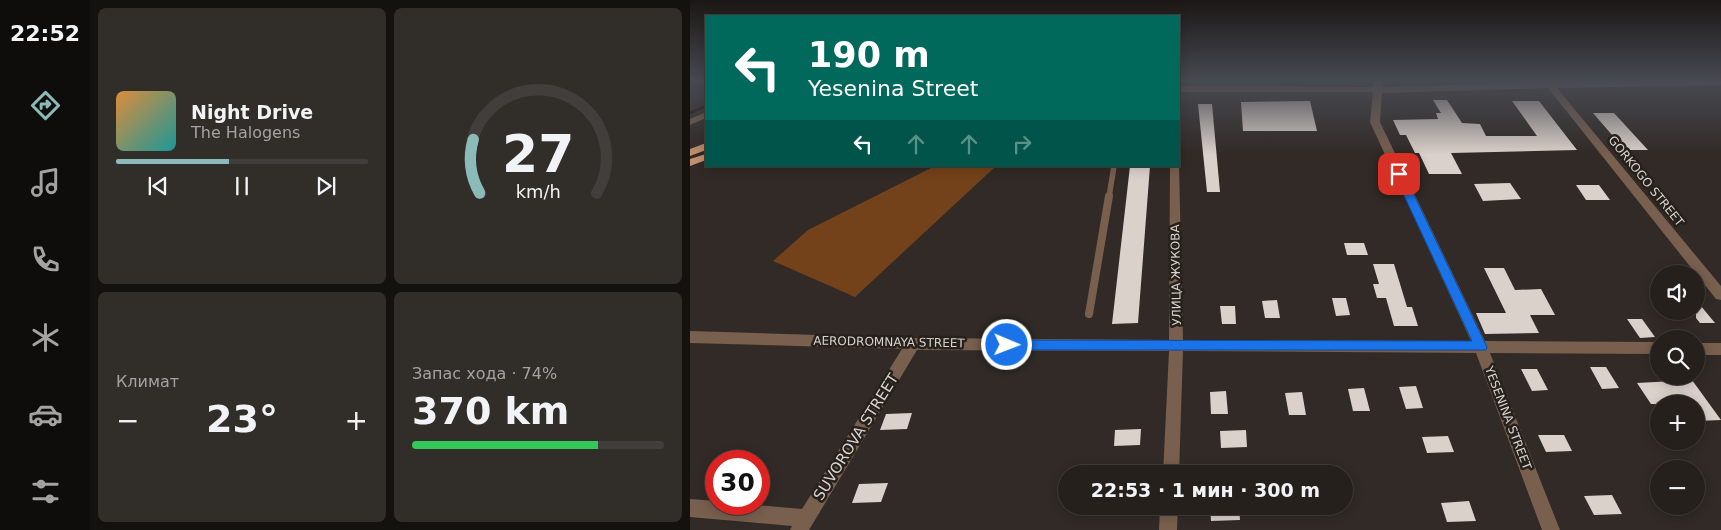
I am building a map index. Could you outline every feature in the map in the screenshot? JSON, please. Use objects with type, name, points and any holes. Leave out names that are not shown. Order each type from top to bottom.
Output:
[{"type":"main road","points":[[690,153],[705,146]]},
{"type":"main road","points":[[690,163],[705,157]]},
{"type":"street","name":"YESENINA STREET","points":[[1376,106],[1375,122],[1481,347],[1550,530]]},
{"type":"street","name":"GORKOGO STREET","points":[[1567,106],[1721,295]]},
{"type":"street","name":"УЛИЦА ЖУКОВА","points":[[1171,465],[1176,347],[1175,167]]},
{"type":"street","name":"AERODROMNAYA STREET","points":[[690,337],[913,344],[1176,347],[1650,348]]},
{"type":"street","name":"SUVOROVA STREET","points":[[802,524],[855,441],[913,344]]},
{"type":"street","points":[[1705,349],[1721,349]]},
{"type":"street","points":[[690,508],[802,524]]},
{"type":"street","points":[[1168,530],[1169,515]]},
{"type":"lane","points":[[690,122],[705,115]]},
{"type":"lane","points":[[1089,314],[1114,167]]},
{"type":"shaded area","points":[[933,167],[995,167],[855,297],[773,261],[808,230]]},
{"type":"building","points":[[1198,106],[1212,106],[1220,192],[1207,192]]},
{"type":"building","points":[[1241,106],[1311,106],[1317,131],[1243,131]]},
{"type":"building","points":[[1437,106],[1451,106],[1462,123],[1480,124],[1486,136],[1537,136],[1515,106],[1543,106],[1577,150],[1451,153],[1462,174],[1429,174],[1419,153],[1415,153],[1406,135],[1400,135],[1393,120],[1438,119],[1436,113],[1441,113]]},
{"type":"building","points":[[1593,113],[1614,113],[1648,150],[1625,150]]},
{"type":"building","points":[[1130,167],[1150,167],[1138,323],[1112,324]]},
{"type":"building","points":[[1510,183],[1521,199],[1483,201],[1474,184]]},
{"type":"building","points":[[1576,185],[1599,185],[1610,200],[1586,200]]},
{"type":"building","points":[[1344,243],[1364,243],[1368,255],[1347,255]]},
{"type":"building","points":[[1373,264],[1394,264],[1407,307],[1412,307],[1418,326],[1394,326],[1386,298],[1377,298],[1373,284],[1379,284]]},
{"type":"building","points":[[1484,268],[1504,268],[1515,290],[1541,289],[1555,315],[1530,315],[1539,333],[1485,334],[1476,313],[1506,313]]},
{"type":"building","points":[[1332,298],[1346,298],[1350,315],[1336,316]]},
{"type":"building","points":[[1277,300],[1280,318],[1265,318],[1262,301]]},
{"type":"building","points":[[1220,306],[1235,306],[1236,324],[1222,324]]},
{"type":"building","points":[[1705,311],[1715,323],[1700,323],[1698,320],[1705,320]]},
{"type":"building","points":[[1627,319],[1642,319],[1650,330],[1650,337],[1640,338]]},
{"type":"building","points":[[1590,367],[1606,367],[1619,388],[1602,389]]},
{"type":"building","points":[[1521,369],[1537,369],[1548,390],[1532,391]]},
{"type":"building","points":[[1650,382],[1650,385],[1696,385],[1703,395],[1650,395],[1650,402],[1637,383]]},
{"type":"building","points":[[1416,386],[1423,408],[1406,409],[1399,387]]},
{"type":"building","points":[[1364,388],[1370,411],[1353,411],[1348,389]]},
{"type":"building","points":[[1226,391],[1228,414],[1211,414],[1210,392]]},
{"type":"building","points":[[1302,392],[1306,415],[1289,415],[1285,393]]},
{"type":"building","points":[[1705,398],[1721,420],[1705,421]]},
{"type":"building","points":[[912,413],[907,429],[880,430],[886,414]]},
{"type":"building","points":[[1141,429],[1140,445],[1114,446],[1115,430]]},
{"type":"building","points":[[1246,430],[1247,447],[1221,448],[1220,431]]},
{"type":"building","points":[[1538,435],[1564,435],[1572,451],[1546,452]]},
{"type":"building","points":[[1448,436],[1454,452],[1427,453],[1422,437]]},
{"type":"building","points":[[888,483],[881,502],[852,503],[859,484]]},
{"type":"building","points":[[1612,495],[1622,514],[1594,515],[1584,496]]},
{"type":"building","points":[[1469,501],[1476,521],[1447,522],[1441,503]]},
{"type":"building","points":[[1211,515],[1240,515],[1240,520],[1211,521]]},
{"type":"waterway","points":[[690,113],[705,106]]},
{"type":"route","points":[[1007,345],[1481,347],[1399,174]]}]
